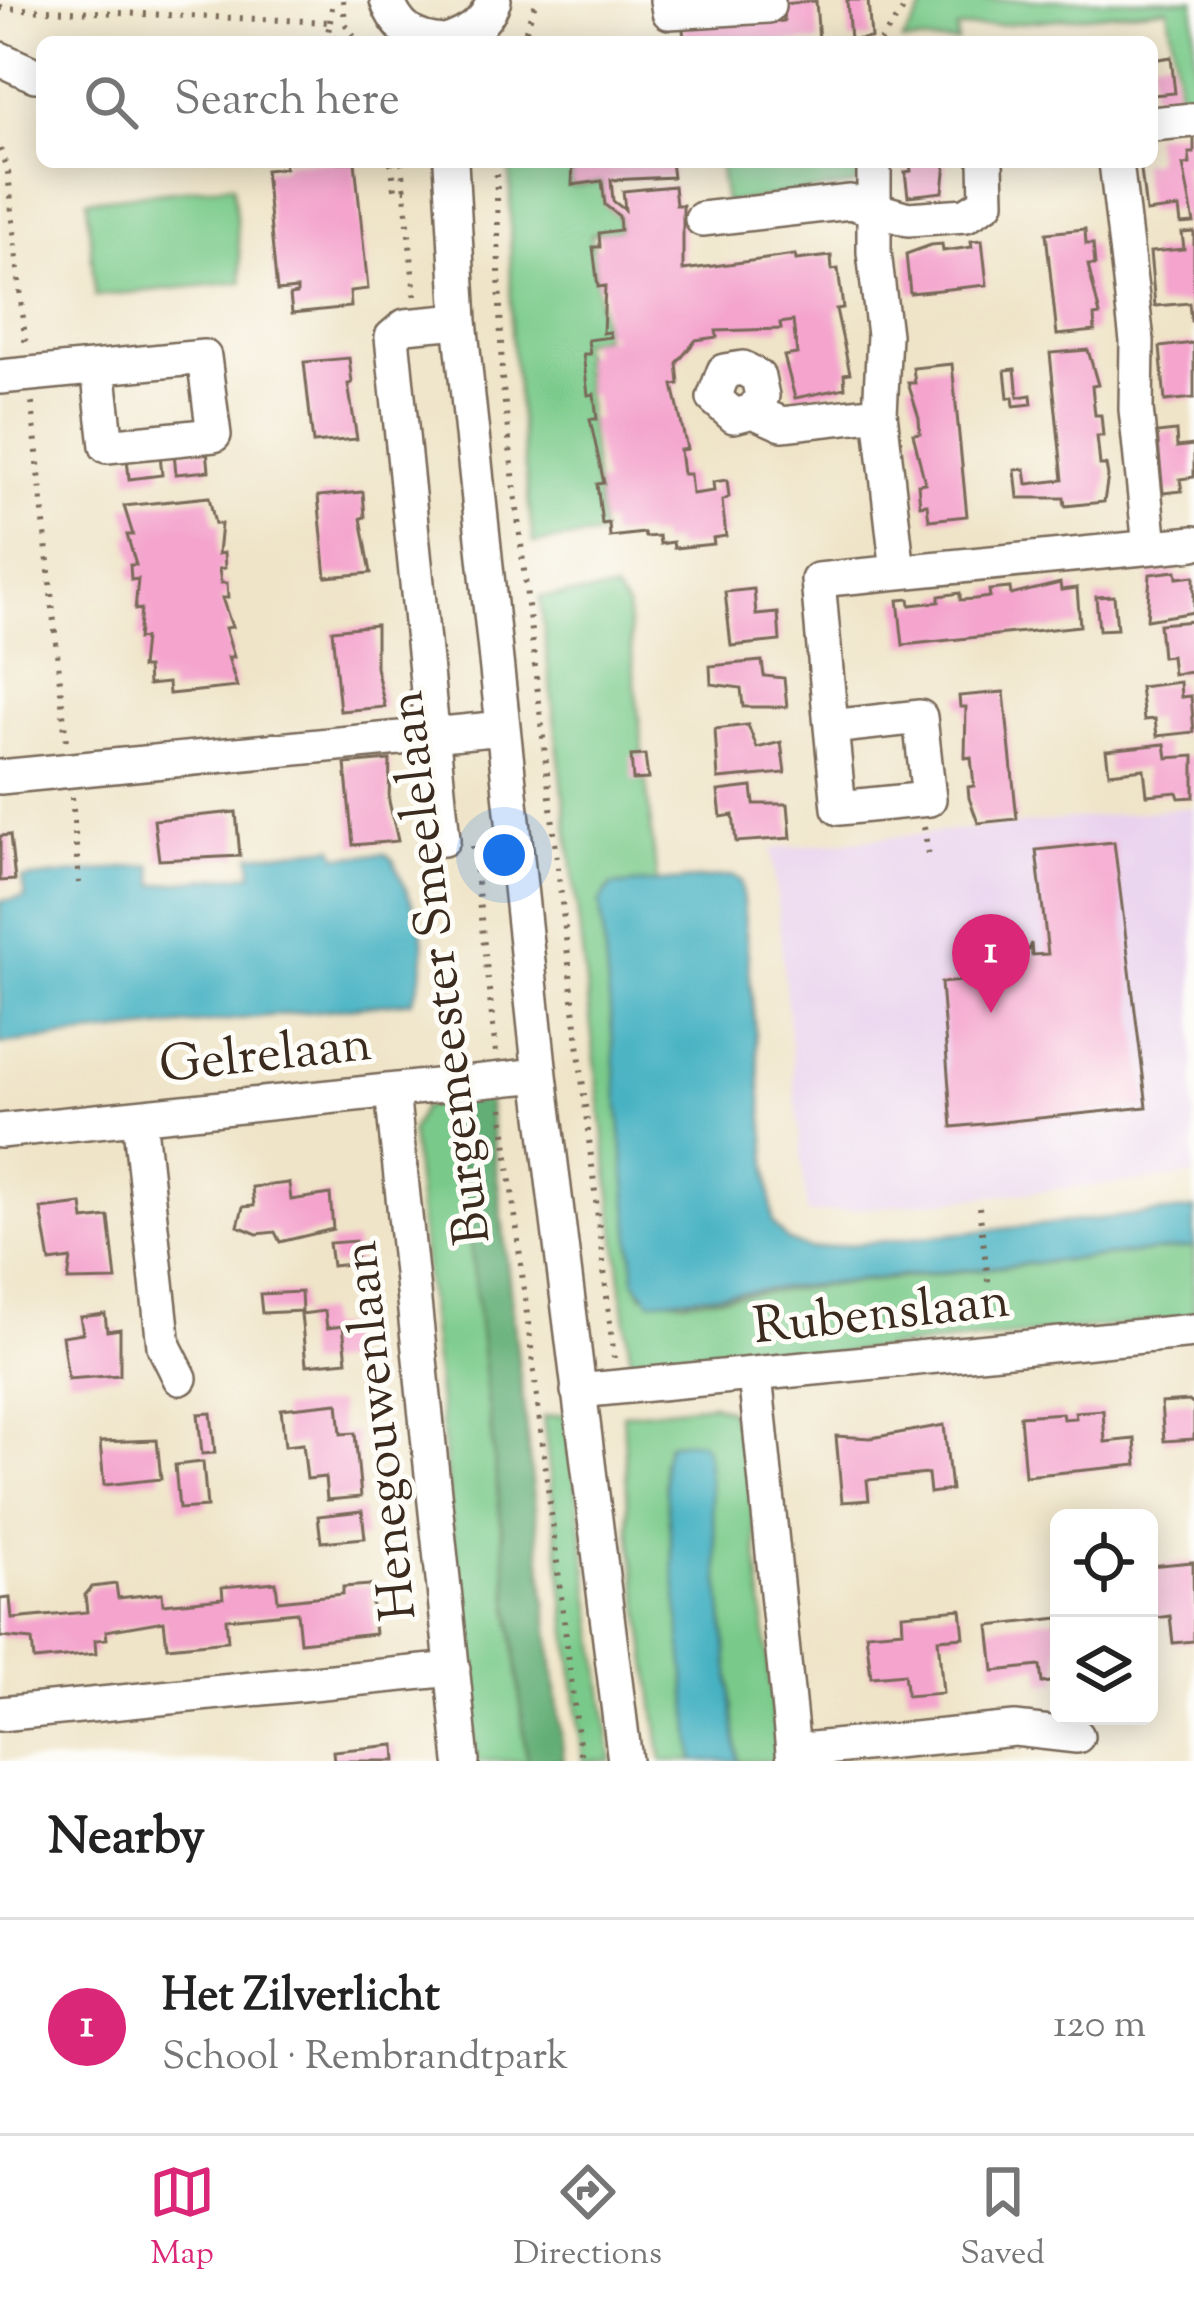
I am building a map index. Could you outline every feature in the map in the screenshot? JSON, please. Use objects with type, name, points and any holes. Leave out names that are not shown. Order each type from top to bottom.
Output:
[{"type":"street","points":[[387,0],[397,25],[418,36]]},
{"type":"street","points":[[462,36],[488,16],[494,0]]},
{"type":"street","points":[[668,0],[669,11],[768,6],[768,0]]},
{"type":"street","points":[[0,59],[35,75]]},
{"type":"street","points":[[1158,123],[1193,120]]},
{"type":"street","name":"Burgemeester Smeelelaan","points":[[451,168],[460,321],[540,1075],[626,1761]]},
{"type":"street","points":[[874,168],[884,335],[880,413],[898,572]]},
{"type":"street","points":[[702,219],[850,202],[908,219],[982,209],[988,190],[986,168]]},
{"type":"street","points":[[1117,168],[1137,341],[1136,409],[1150,547]]},
{"type":"street","points":[[457,831],[432,734],[392,337],[405,326],[460,321]]},
{"type":"street","points":[[14,376],[98,368]]},
{"type":"street","points":[[752,411],[782,424],[880,413]]},
{"type":"street","points":[[831,727],[818,580],[1194,543]]},
{"type":"street","points":[[0,777],[503,728]]},
{"type":"street","name":"Gelrelaan","points":[[0,1131],[540,1075]]},
{"type":"street","name":"Henegouwenlaan","points":[[392,1090],[462,1761]]},
{"type":"street","points":[[139,1117],[164,1346],[180,1378]]},
{"type":"street","name":"Rubenslaan","points":[[578,1391],[1194,1331]]},
{"type":"street","points":[[755,1375],[794,1756],[1015,1729],[1077,1736]]},
{"type":"street","points":[[0,1714],[453,1669]]},
{"type":"path","points":[[333,0],[328,33],[333,36]]},
{"type":"path","points":[[343,0],[345,23],[353,36]]},
{"type":"path","points":[[524,36],[536,0]]},
{"type":"path","points":[[884,36],[910,0]]},
{"type":"path","points":[[0,8],[330,22]]},
{"type":"path","points":[[0,149],[8,172],[14,376],[69,770],[79,883]]},
{"type":"path","points":[[393,168],[395,189],[406,189]]},
{"type":"path","points":[[403,168],[418,325]]},
{"type":"path","points":[[496,168],[502,378],[580,1076]]},
{"type":"path","name":"Burgemeester Smeelelaan","points":[[457,831],[499,1079],[580,1761]]},
{"type":"path","points":[[980,1207],[996,1351]]},
{"type":"shaded area","points":[[1194,807],[1194,1176],[807,1214],[772,849]]},
{"type":"green space","points":[[929,0],[1194,0],[1194,119],[1181,107],[1168,8],[957,29],[957,36],[906,36]]},
{"type":"green space","points":[[510,168],[572,168],[571,187],[602,182],[605,205],[619,217],[620,230],[591,234],[603,337],[580,341],[601,535],[533,543],[511,334]]},
{"type":"green space","points":[[720,168],[861,171],[854,185],[725,203]]},
{"type":"green space","points":[[233,185],[242,282],[95,296],[87,200]]},
{"type":"green space","points":[[614,591],[627,607],[657,882],[611,886],[600,902],[635,1281],[642,1295],[683,1301],[1194,1247],[1194,1318],[632,1373],[540,597]]},
{"type":"green space","points":[[488,1097],[564,1761],[527,1761],[455,1101]]},
{"type":"green space","points":[[455,1101],[527,1761],[476,1761],[411,1131],[423,1107]]},
{"type":"green space","points":[[712,1404],[729,1410],[735,1425],[744,1424],[778,1761],[738,1761],[706,1450],[688,1441],[668,1444],[663,1463],[694,1761],[662,1761],[629,1528],[623,1414]]},
{"type":"green space","points":[[567,1414],[612,1761],[583,1761],[543,1417]]},
{"type":"water","points":[[334,847],[338,856],[386,854],[393,860],[416,913],[424,946],[424,963],[412,1001],[0,1044],[0,901],[25,898],[22,879],[152,865],[155,885],[252,874],[251,855]]},
{"type":"water","points":[[733,876],[741,881],[773,1223],[788,1241],[809,1249],[1194,1209],[1194,1247],[650,1301],[635,1281],[600,902],[611,886]]},
{"type":"water","points":[[701,1442],[706,1450],[738,1761],[694,1761],[663,1463],[668,1444]]},
{"type":"building","points":[[681,0],[754,0],[756,24],[784,21],[782,4],[816,1],[819,36],[684,36]]},
{"type":"building","points":[[847,0],[868,0],[871,36],[850,36]]},
{"type":"building","points":[[1171,57],[1175,93],[1158,94],[1158,59]]},
{"type":"building","points":[[1194,130],[1194,153],[1189,153],[1190,164],[1183,165],[1194,223],[1181,224],[1179,208],[1146,212],[1141,168],[1158,168],[1158,133]]},
{"type":"building","points":[[356,168],[368,289],[350,291],[351,307],[292,313],[290,295],[297,294],[297,289],[277,291],[265,170]]},
{"type":"building","points":[[573,168],[672,168],[673,177],[611,180],[613,201],[625,210],[623,191],[674,186],[676,205],[683,205],[683,270],[795,255],[796,260],[831,256],[832,270],[838,269],[843,308],[836,309],[850,373],[844,374],[845,388],[795,398],[784,356],[797,354],[793,321],[780,323],[781,329],[716,331],[717,337],[696,340],[677,363],[679,384],[673,385],[687,449],[680,450],[683,474],[690,474],[692,494],[714,491],[713,482],[727,480],[729,497],[722,501],[726,536],[713,538],[714,544],[674,548],[673,542],[660,544],[659,536],[645,537],[644,533],[610,537],[609,523],[602,524],[597,484],[604,483],[590,419],[597,419],[594,394],[588,395],[583,354],[590,354],[588,340],[611,337],[610,332],[603,333],[605,286],[598,287],[593,247],[600,247],[599,233],[620,230],[619,216],[605,205],[602,181],[572,185]]},
{"type":"building","points":[[945,168],[943,192],[908,196],[905,172]]},
{"type":"building","points":[[1085,229],[1086,244],[1093,244],[1095,265],[1088,265],[1100,315],[1094,316],[1095,331],[1057,335],[1046,233]]},
{"type":"building","points":[[1194,232],[1191,321],[1189,303],[1155,306],[1150,252],[1184,249],[1182,233]]},
{"type":"building","points":[[982,240],[987,285],[910,293],[906,254],[931,245],[942,244],[943,251],[972,247],[971,241]]},
{"type":"building","points":[[1194,343],[1194,398],[1165,401],[1160,347]]},
{"type":"building","points":[[1088,350],[1098,385],[1092,386],[1095,415],[1101,415],[1100,465],[1106,465],[1108,476],[1104,502],[1065,506],[1064,498],[1018,498],[1015,470],[1025,469],[1027,484],[1063,480],[1050,353]]},
{"type":"building","points":[[349,358],[357,439],[313,443],[304,362]]},
{"type":"building","points":[[952,364],[967,516],[929,520],[927,504],[920,505],[918,484],[925,483],[913,434],[920,433],[919,418],[908,383],[915,383],[913,368]]},
{"type":"building","points":[[1015,369],[1018,397],[1031,395],[1032,404],[1014,406],[1013,397],[1008,398],[1005,370]]},
{"type":"building","points":[[1176,431],[1177,447],[1194,445],[1194,477],[1180,479],[1182,491],[1163,493],[1157,433]]},
{"type":"building","points":[[207,449],[209,471],[176,474],[174,452]]},
{"type":"building","points":[[160,454],[162,475],[129,479],[127,457]]},
{"type":"building","points":[[363,492],[365,517],[361,518],[371,573],[326,577],[318,496]]},
{"type":"building","points":[[209,497],[215,524],[221,524],[218,554],[224,553],[225,568],[219,569],[221,583],[227,583],[228,598],[222,598],[232,627],[225,628],[237,687],[169,694],[168,683],[148,685],[147,668],[141,668],[141,609],[135,610],[138,579],[131,580],[130,565],[136,565],[124,506]]},
{"type":"building","points":[[1176,571],[1177,578],[1194,576],[1194,612],[1147,620],[1150,574]]},
{"type":"building","points":[[1060,583],[1061,590],[1077,588],[1080,626],[903,645],[898,600],[909,599],[910,605],[939,602],[939,596],[960,593],[960,600],[975,599],[990,597],[989,590],[1010,588],[1011,595]]},
{"type":"building","points":[[754,589],[756,615],[778,613],[780,641],[731,646],[725,592]]},
{"type":"building","points":[[1114,596],[1117,629],[1099,630],[1096,597]]},
{"type":"building","points":[[1194,621],[1194,672],[1173,674],[1171,656],[1162,657],[1159,624]]},
{"type":"building","points":[[376,625],[376,667],[385,707],[340,711],[332,630]]},
{"type":"building","points":[[762,661],[764,676],[784,678],[787,707],[743,707],[741,688],[711,684],[710,666]]},
{"type":"building","points":[[1180,682],[1181,697],[1191,696],[1194,732],[1157,736],[1155,719],[1144,720],[1140,687]]},
{"type":"building","points":[[1004,692],[1017,819],[978,823],[969,798],[968,787],[974,786],[971,757],[965,758],[966,707],[960,707],[959,696]]},
{"type":"building","points":[[748,725],[757,748],[781,742],[785,773],[718,779],[715,729]]},
{"type":"building","points":[[1165,744],[1167,758],[1194,756],[1194,797],[1179,798],[1177,792],[1147,795],[1144,769],[1109,773],[1106,750]]},
{"type":"building","points":[[645,755],[648,779],[633,780],[631,756]]},
{"type":"building","points":[[390,760],[389,801],[398,841],[353,845],[345,764]]},
{"type":"building","points":[[752,787],[754,804],[788,804],[791,838],[736,842],[733,815],[721,817],[718,791]]},
{"type":"building","points":[[236,812],[240,856],[159,860],[154,820]]},
{"type":"building","points":[[10,835],[15,880],[0,881],[0,836]]},
{"type":"building","points":[[1114,842],[1147,1107],[952,1127],[941,983],[981,979],[979,961],[1016,957],[1015,947],[1028,950],[1031,943],[1032,955],[1048,954],[1036,850]]},
{"type":"building","points":[[289,1183],[291,1200],[330,1194],[333,1229],[280,1242],[275,1232],[257,1234],[238,1226],[243,1207],[254,1206],[252,1187]]},
{"type":"building","points":[[82,1204],[84,1220],[109,1217],[116,1280],[68,1281],[71,1259],[50,1262],[41,1209]]},
{"type":"building","points":[[355,1241],[357,1263],[332,1266],[329,1243]]},
{"type":"building","points":[[301,1292],[302,1311],[262,1313],[260,1294]]},
{"type":"building","points":[[325,1311],[327,1328],[343,1326],[347,1361],[306,1365],[301,1314]]},
{"type":"building","points":[[105,1314],[107,1331],[120,1329],[120,1375],[68,1379],[62,1336],[83,1333],[80,1317]]},
{"type":"building","points":[[1189,1401],[1194,1405],[1194,1439],[1164,1441],[1161,1403]]},
{"type":"building","points":[[338,1403],[341,1434],[355,1433],[361,1497],[327,1500],[325,1477],[307,1479],[303,1444],[285,1446],[281,1409]]},
{"type":"building","points":[[1103,1410],[1105,1442],[1135,1439],[1137,1465],[1025,1476],[1020,1416],[1062,1413],[1063,1419],[1076,1418],[1075,1412]]},
{"type":"building","points":[[211,1413],[215,1453],[202,1454],[198,1414]]},
{"type":"building","points":[[944,1425],[951,1490],[930,1493],[928,1474],[867,1480],[869,1500],[842,1502],[836,1436],[871,1438]]},
{"type":"building","points":[[157,1440],[161,1479],[104,1485],[100,1442]]},
{"type":"building","points":[[203,1462],[207,1507],[179,1509],[175,1465]]},
{"type":"building","points":[[362,1511],[365,1538],[321,1542],[318,1516]]},
{"type":"building","points":[[1193,1562],[1194,1641],[1173,1643],[1170,1616],[1158,1618],[1158,1565]]},
{"type":"building","points":[[276,1582],[278,1601],[343,1594],[343,1587],[370,1585],[375,1634],[300,1642],[297,1612],[226,1619],[228,1641],[167,1647],[164,1621],[106,1631],[107,1639],[95,1640],[96,1654],[34,1660],[32,1640],[0,1637],[0,1599],[10,1598],[12,1619],[87,1612],[85,1595],[92,1587],[116,1584],[118,1598],[162,1593],[163,1604],[223,1598],[222,1587]]},
{"type":"building","points":[[961,1609],[964,1637],[938,1639],[943,1693],[907,1696],[904,1674],[871,1677],[866,1633],[903,1630],[902,1614]]},
{"type":"building","points":[[1050,1619],[1050,1682],[1042,1683],[1040,1666],[994,1671],[989,1626]]},
{"type":"building","points":[[395,1745],[396,1761],[334,1761],[333,1751]]},
{"type":"place","name":"Het Zilverlicht","points":[[991,1013]]}]
